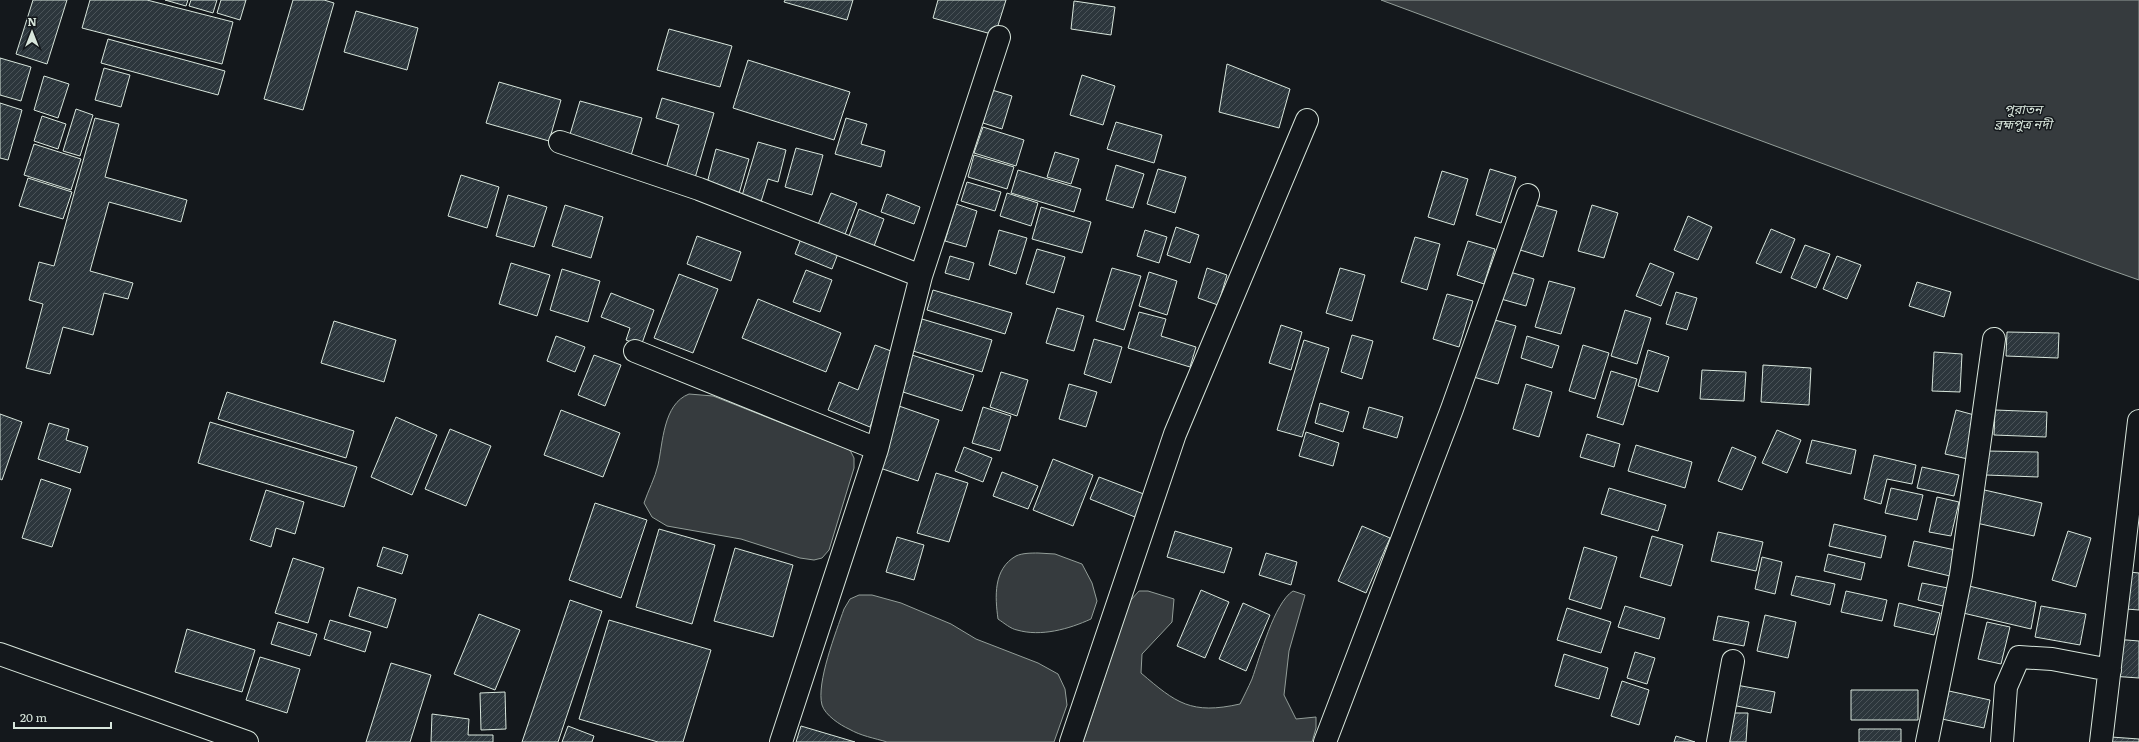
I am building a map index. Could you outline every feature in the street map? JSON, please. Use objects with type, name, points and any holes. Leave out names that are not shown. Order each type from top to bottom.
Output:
[{"type":"main road","points":[[781,742],[878,448],[920,276],[999,37]]},
{"type":"main road","points":[[1071,742],[1174,434],[1307,120]]},
{"type":"main road","points":[[560,142],[699,189],[920,276]]},
{"type":"main road","points":[[1325,742],[1452,409],[1528,195]]},
{"type":"main road","points":[[1926,742],[1961,574],[1994,339]]},
{"type":"main road","points":[[635,351],[878,448]]},
{"type":"main road","points":[[2101,742],[2139,421]]},
{"type":"main road","points":[[0,654],[246,742]]},
{"type":"main road","points":[[2002,742],[2006,687],[2019,657],[2052,659],[2110,670]]},
{"type":"main road","points":[[1718,742],[1734,661]]},
{"type":"water","name":"পুরাতন ব্রহ্মপুত্র নদী","points":[[1381,0],[2139,0],[2139,280],[2102,267]]},
{"type":"water","points":[[689,394],[713,396],[850,450],[854,458],[854,468],[829,550],[822,558],[814,560],[800,558],[741,539],[667,526],[652,517],[644,503],[657,470],[663,436],[669,415],[680,399]]},
{"type":"water","points":[[1038,553],[1055,554],[1082,564],[1092,583],[1097,601],[1091,619],[1064,629],[1036,633],[1015,629],[998,619],[996,593],[999,576],[1003,568],[1016,556]]},
{"type":"water","points":[[1139,591],[1148,591],[1174,599],[1172,622],[1142,654],[1141,673],[1175,699],[1196,707],[1209,708],[1240,704],[1252,679],[1268,631],[1280,607],[1286,597],[1293,591],[1305,595],[1289,651],[1284,695],[1296,719],[1316,717],[1316,728],[1312,742],[1083,742],[1130,601]]},
{"type":"water","points":[[859,595],[872,595],[901,603],[951,624],[976,639],[1038,663],[1058,674],[1065,689],[1067,705],[1054,742],[887,742],[858,733],[833,719],[822,705],[821,696],[824,671],[844,609],[850,599]]},
{"type":"building","points":[[33,0],[67,0],[47,64],[16,54]]},
{"type":"building","points":[[90,0],[147,0],[233,22],[222,64],[82,28]]},
{"type":"building","points":[[165,0],[188,0],[186,6]]},
{"type":"building","points":[[191,0],[217,0],[213,13],[189,6]]},
{"type":"building","points":[[221,0],[246,0],[240,20],[217,13]]},
{"type":"building","points":[[293,0],[324,0],[334,3],[303,110],[264,99]]},
{"type":"building","points":[[785,0],[853,0],[847,20],[784,2]]},
{"type":"building","points":[[938,0],[1006,0],[995,35],[933,18]]},
{"type":"building","points":[[1074,1],[1115,7],[1111,35],[1071,29]]},
{"type":"building","points":[[356,11],[418,28],[407,70],[344,52]]},
{"type":"building","points":[[669,29],[732,46],[720,87],[657,70]]},
{"type":"building","points":[[108,39],[225,71],[218,95],[101,63]]},
{"type":"building","points":[[0,58],[31,67],[21,101],[0,95]]},
{"type":"building","points":[[748,60],[850,92],[834,140],[733,108]]},
{"type":"building","points":[[1227,64],[1290,89],[1279,128],[1219,112]]},
{"type":"building","points":[[104,68],[130,75],[121,107],[95,100]]},
{"type":"building","points":[[1082,75],[1115,86],[1103,125],[1070,115]]},
{"type":"building","points":[[44,76],[69,84],[58,118],[34,110]]},
{"type":"building","points":[[499,82],[561,100],[549,141],[486,123]]},
{"type":"building","points":[[992,90],[1012,96],[1002,129],[983,123]]},
{"type":"building","points":[[662,98],[714,113],[695,178],[666,169],[679,125],[656,118]]},
{"type":"building","points":[[580,101],[642,118],[630,159],[568,141]]},
{"type":"building","points":[[0,103],[22,110],[8,160],[0,158]]},
{"type":"building","points":[[76,109],[93,115],[80,156],[63,151]]},
{"type":"building","points":[[42,116],[66,124],[58,149],[34,141]]},
{"type":"building","points":[[95,118],[119,124],[105,177],[187,200],[181,222],[109,202],[90,271],[133,283],[128,299],[104,293],[93,335],[63,327],[50,374],[26,368],[43,304],[29,300],[39,262],[54,266]]},
{"type":"building","points":[[846,118],[867,124],[861,144],[885,151],[881,167],[835,154]]},
{"type":"building","points":[[1116,122],[1162,135],[1154,163],[1107,149]]},
{"type":"building","points":[[983,127],[1024,140],[1016,166],[974,153]]},
{"type":"building","points":[[758,142],[786,150],[778,182],[768,179],[760,205],[741,199]]},
{"type":"building","points":[[34,144],[81,159],[71,190],[24,175]]},
{"type":"building","points":[[796,148],[823,155],[812,195],[785,187]]},
{"type":"building","points":[[716,149],[749,159],[738,197],[706,187]]},
{"type":"building","points":[[1055,152],[1079,159],[1071,184],[1047,177]]},
{"type":"building","points":[[974,155],[1014,167],[1007,189],[968,177]]},
{"type":"building","points":[[1116,165],[1144,174],[1133,208],[1106,200]]},
{"type":"building","points":[[1158,169],[1186,177],[1175,213],[1147,204]]},
{"type":"building","points":[[1490,169],[1516,177],[1501,223],[1476,215]]},
{"type":"building","points":[[1018,170],[1081,189],[1074,212],[1011,193]]},
{"type":"building","points":[[1442,171],[1468,179],[1454,225],[1428,217]]},
{"type":"building","points":[[461,175],[499,187],[487,228],[448,216]]},
{"type":"building","points":[[28,178],[72,192],[63,219],[19,206]]},
{"type":"building","points":[[967,182],[1001,192],[995,211],[961,201]]},
{"type":"building","points":[[831,193],[857,203],[844,237],[817,227]]},
{"type":"building","points":[[1007,193],[1038,203],[1031,226],[1000,216]]},
{"type":"building","points":[[887,194],[920,207],[914,224],[881,212]]},
{"type":"building","points":[[508,195],[547,207],[534,247],[496,236]]},
{"type":"building","points":[[956,204],[977,211],[966,247],[945,241]]},
{"type":"building","points":[[1531,204],[1557,211],[1543,257],[1517,249]]},
{"type":"building","points":[[565,205],[603,217],[591,258],[552,246]]},
{"type":"building","points":[[1592,205],[1618,213],[1604,258],[1578,251]]},
{"type":"building","points":[[1041,207],[1091,222],[1082,253],[1032,239]]},
{"type":"building","points":[[859,209],[884,219],[873,249],[848,239]]},
{"type":"building","points":[[1688,216],[1712,227],[1698,260],[1674,250]]},
{"type":"building","points":[[1176,227],[1199,235],[1190,263],[1167,255]]},
{"type":"building","points":[[1771,229],[1795,239],[1781,273],[1756,263]]},
{"type":"building","points":[[999,230],[1027,238],[1016,274],[989,265]]},
{"type":"building","points":[[1145,230],[1167,237],[1159,263],[1137,256]]},
{"type":"building","points":[[697,236],[741,252],[731,281],[687,264]]},
{"type":"building","points":[[802,236],[839,251],[832,269],[795,254]]},
{"type":"building","points":[[1415,237],[1440,244],[1427,290],[1401,282]]},
{"type":"building","points":[[1468,241],[1495,249],[1484,284],[1457,275]]},
{"type":"building","points":[[1805,245],[1830,254],[1816,288],[1791,278]]},
{"type":"building","points":[[1037,249],[1065,257],[1054,293],[1026,284]]},
{"type":"building","points":[[950,256],[974,263],[969,280],[945,273]]},
{"type":"building","points":[[1837,256],[1861,265],[1847,299],[1823,289]]},
{"type":"building","points":[[511,263],[550,275],[537,316],[499,304]]},
{"type":"building","points":[[1650,263],[1674,273],[1661,306],[1636,296]]},
{"type":"building","points":[[1112,268],[1141,276],[1124,330],[1096,321]]},
{"type":"building","points":[[1207,268],[1227,275],[1218,305],[1198,298]]},
{"type":"building","points":[[1340,268],[1365,275],[1352,321],[1326,313]]},
{"type":"building","points":[[562,269],[600,281],[588,322],[550,310]]},
{"type":"building","points":[[806,270],[832,280],[820,312],[793,302]]},
{"type":"building","points":[[1149,272],[1177,281],[1167,315],[1139,306]]},
{"type":"building","points":[[1510,272],[1534,279],[1526,306],[1501,299]]},
{"type":"building","points":[[679,274],[718,289],[693,353],[654,338]]},
{"type":"building","points":[[1549,281],[1575,288],[1561,334],[1535,327]]},
{"type":"building","points":[[1917,282],[1951,292],[1944,317],[1909,306]]},
{"type":"building","points":[[933,290],[1012,313],[1005,334],[927,310]]},
{"type":"building","points":[[1676,292],[1697,298],[1687,330],[1666,324]]},
{"type":"building","points":[[611,293],[654,310],[641,346],[626,340],[630,328],[601,317]]},
{"type":"building","points":[[1447,294],[1473,301],[1459,347],[1433,339]]},
{"type":"building","points":[[758,299],[841,333],[826,372],[742,338]]},
{"type":"building","points":[[1057,308],[1084,316],[1074,351],[1046,343]]},
{"type":"building","points":[[1625,310],[1651,318],[1637,364],[1611,356]]},
{"type":"building","points":[[1139,312],[1166,319],[1161,336],[1196,347],[1190,367],[1128,348]]},
{"type":"building","points":[[1488,318],[1516,326],[1498,384],[1470,376]]},
{"type":"building","points":[[922,319],[992,340],[982,372],[913,351]]},
{"type":"building","points":[[334,321],[396,340],[384,382],[321,363]]},
{"type":"building","points":[[1281,325],[1302,332],[1291,370],[1269,363]]},
{"type":"building","points":[[2007,332],[2059,333],[2058,358],[2006,356]]},
{"type":"building","points":[[1352,335],[1373,341],[1362,379],[1341,372]]},
{"type":"building","points":[[556,336],[585,347],[575,372],[547,361]]},
{"type":"building","points":[[1527,336],[1559,346],[1552,368],[1521,358]]},
{"type":"building","points":[[1094,339],[1122,347],[1111,383],[1084,374]]},
{"type":"building","points":[[1304,340],[1329,348],[1302,437],[1277,430]]},
{"type":"building","points":[[875,345],[899,354],[870,427],[828,410],[839,382],[858,390]]},
{"type":"building","points":[[1583,345],[1609,353],[1595,399],[1569,391]]},
{"type":"building","points":[[1648,350],[1669,357],[1658,392],[1638,386]]},
{"type":"building","points":[[1934,352],[1962,354],[1960,392],[1932,391]]},
{"type":"building","points":[[594,355],[621,365],[605,406],[578,395]]},
{"type":"building","points":[[912,355],[974,375],[962,411],[900,391]]},
{"type":"building","points":[[1763,365],[1811,368],[1809,405],[1761,402]]},
{"type":"building","points":[[1702,370],[1746,372],[1744,401],[1700,399]]},
{"type":"building","points":[[1611,371],[1637,379],[1623,425],[1597,417]]},
{"type":"building","points":[[1001,372],[1028,380],[1017,416],[990,407]]},
{"type":"building","points":[[1069,384],[1097,392],[1086,427],[1059,419]]},
{"type":"building","points":[[1526,384],[1552,392],[1539,437],[1513,429]]},
{"type":"building","points":[[227,392],[354,431],[346,458],[218,419]]},
{"type":"building","points":[[1320,403],[1349,412],[1343,432],[1315,423]]},
{"type":"building","points":[[899,406],[939,420],[918,481],[877,467]]},
{"type":"building","points":[[983,407],[1011,416],[1000,451],[972,443]]},
{"type":"building","points":[[1369,407],[1403,417],[1397,438],[1363,428]]},
{"type":"building","points":[[561,410],[620,433],[603,477],[544,455]]},
{"type":"building","points":[[1956,410],[1978,416],[1968,459],[1945,454]]},
{"type":"building","points":[[1995,410],[2047,412],[2046,437],[1994,435]]},
{"type":"building","points":[[0,414],[22,422],[2,480],[0,479]]},
{"type":"building","points":[[396,417],[437,435],[412,495],[371,477]]},
{"type":"building","points":[[210,422],[357,467],[344,507],[198,463]]},
{"type":"building","points":[[49,423],[69,429],[66,440],[88,447],[80,473],[38,459]]},
{"type":"building","points":[[450,429],[491,446],[466,506],[425,489]]},
{"type":"building","points":[[1777,430],[1801,440],[1787,473],[1762,463]]},
{"type":"building","points":[[1306,432],[1339,443],[1333,466],[1299,456]]},
{"type":"building","points":[[1587,434],[1620,444],[1614,467],[1580,457]]},
{"type":"building","points":[[1812,440],[1856,450],[1851,474],[1806,463]]},
{"type":"building","points":[[1636,445],[1692,462],[1685,488],[1628,471]]},
{"type":"building","points":[[964,447],[992,458],[983,482],[955,471]]},
{"type":"building","points":[[1732,447],[1756,457],[1742,490],[1718,481]]},
{"type":"building","points":[[1987,451],[2038,452],[2038,477],[1986,475]]},
{"type":"building","points":[[1874,455],[1916,465],[1912,484],[1887,479],[1881,504],[1864,499]]},
{"type":"building","points":[[1053,459],[1093,475],[1073,526],[1033,510]]},
{"type":"building","points":[[1922,467],[1959,475],[1954,496],[1917,488]]},
{"type":"building","points":[[1002,472],[1038,486],[1028,509],[993,496]]},
{"type":"building","points":[[936,473],[968,483],[949,542],[917,533]]},
{"type":"building","points":[[1099,477],[1149,496],[1140,519],[1090,499]]},
{"type":"building","points":[[41,479],[71,489],[52,547],[22,538]]},
{"type":"building","points":[[1609,488],[1666,505],[1658,531],[1601,514]]},
{"type":"building","points":[[1891,488],[1923,495],[1917,520],[1885,513]]},
{"type":"building","points":[[1980,489],[2042,503],[2034,536],[1972,522]]},
{"type":"building","points":[[266,490],[304,502],[295,534],[276,528],[271,547],[250,540]]},
{"type":"building","points":[[1937,497],[1959,502],[1951,536],[1929,532]]},
{"type":"building","points":[[595,503],[647,520],[621,598],[569,580]]},
{"type":"building","points":[[1834,524],[1886,536],[1881,558],[1829,546]]},
{"type":"building","points":[[1362,526],[1390,538],[1366,593],[1338,581]]},
{"type":"building","points":[[659,529],[715,545],[692,624],[636,607]]},
{"type":"building","points":[[1175,531],[1232,548],[1224,573],[1167,557]]},
{"type":"building","points":[[2068,531],[2091,538],[2076,587],[2052,580]]},
{"type":"building","points":[[1718,532],[1763,542],[1756,571],[1711,561]]},
{"type":"building","points":[[1652,536],[1683,545],[1671,586],[1640,577]]},
{"type":"building","points":[[897,537],[924,545],[914,580],[886,572]]},
{"type":"building","points":[[1914,541],[1955,550],[1950,576],[1908,566]]},
{"type":"building","points":[[383,547],[408,555],[402,574],[377,566]]},
{"type":"building","points":[[1584,547],[1617,557],[1601,609],[1569,599]]},
{"type":"building","points":[[735,548],[793,565],[773,637],[714,621]]},
{"type":"building","points":[[1266,553],[1297,562],[1291,585],[1259,575]]},
{"type":"building","points":[[1828,554],[1865,563],[1861,580],[1824,571]]},
{"type":"building","points":[[1762,557],[1782,562],[1775,594],[1755,589]]},
{"type":"building","points":[[293,558],[324,568],[308,623],[275,613]]},
{"type":"building","points":[[2129,572],[2139,573],[2139,610],[2126,609]]},
{"type":"building","points":[[1796,576],[1835,584],[1830,605],[1791,595]]},
{"type":"building","points":[[1922,583],[1948,588],[1943,606],[1918,600]]},
{"type":"building","points":[[1969,586],[2036,602],[2031,629],[1963,613]]},
{"type":"building","points":[[358,587],[396,599],[387,628],[349,616]]},
{"type":"building","points":[[1201,590],[1229,602],[1205,658],[1177,646]]},
{"type":"building","points":[[1846,591],[1887,600],[1882,621],[1841,612]]},
{"type":"building","points":[[570,600],[602,611],[558,742],[522,742]]},
{"type":"building","points":[[1243,603],[1270,615],[1246,671],[1219,659]]},
{"type":"building","points":[[1899,603],[1940,613],[1934,635],[1894,626]]},
{"type":"building","points":[[1625,606],[1665,618],[1659,639],[1618,627]]},
{"type":"building","points":[[2041,606],[2086,614],[2080,645],[2035,637]]},
{"type":"building","points":[[1567,608],[1611,622],[1601,653],[1557,640]]},
{"type":"building","points":[[479,614],[520,630],[495,690],[454,674]]},
{"type":"building","points":[[1765,615],[1796,622],[1788,658],[1757,651]]},
{"type":"building","points":[[1718,616],[1749,622],[1744,646],[1713,640]]},
{"type":"building","points":[[330,620],[371,632],[365,652],[324,639]]},
{"type":"building","points":[[609,620],[711,650],[683,742],[658,742],[579,719]]},
{"type":"building","points":[[278,622],[317,634],[310,656],[271,644]]},
{"type":"building","points":[[1987,622],[2010,627],[2001,664],[1978,659]]},
{"type":"building","points":[[187,629],[255,650],[242,692],[175,672]]},
{"type":"building","points":[[2114,639],[2139,641],[2139,678],[2111,676]]},
{"type":"building","points":[[1635,652],[1655,658],[1647,684],[1627,678]]},
{"type":"building","points":[[1564,654],[1608,668],[1599,699],[1555,686]]},
{"type":"building","points":[[260,657],[300,669],[287,713],[246,700]]},
{"type":"building","points":[[391,663],[431,675],[410,742],[366,742]]},
{"type":"building","points":[[1622,681],[1649,690],[1639,725],[1611,716]]},
{"type":"building","points":[[1736,685],[1775,692],[1771,713],[1732,705]]},
{"type":"building","points":[[1851,690],[1918,690],[1918,720],[1851,720]]},
{"type":"building","points":[[1949,691],[1990,700],[1984,728],[1942,719]]},
{"type":"building","points":[[505,692],[506,729],[481,730],[480,693]]},
{"type":"building","points":[[1729,713],[1748,713],[1746,742],[1728,742]]},
{"type":"building","points":[[432,714],[469,719],[468,735],[493,735],[493,742],[431,742]]},
{"type":"building","points":[[568,726],[594,736],[592,742],[562,742]]},
{"type":"building","points":[[801,726],[855,742],[796,742]]},
{"type":"building","points":[[1859,729],[1901,729],[1901,742],[1859,742]]},
{"type":"building","points":[[1676,736],[1695,742],[1674,742]]},
{"type":"building","points":[[2111,737],[2139,739],[2139,742],[2111,742]]}]
